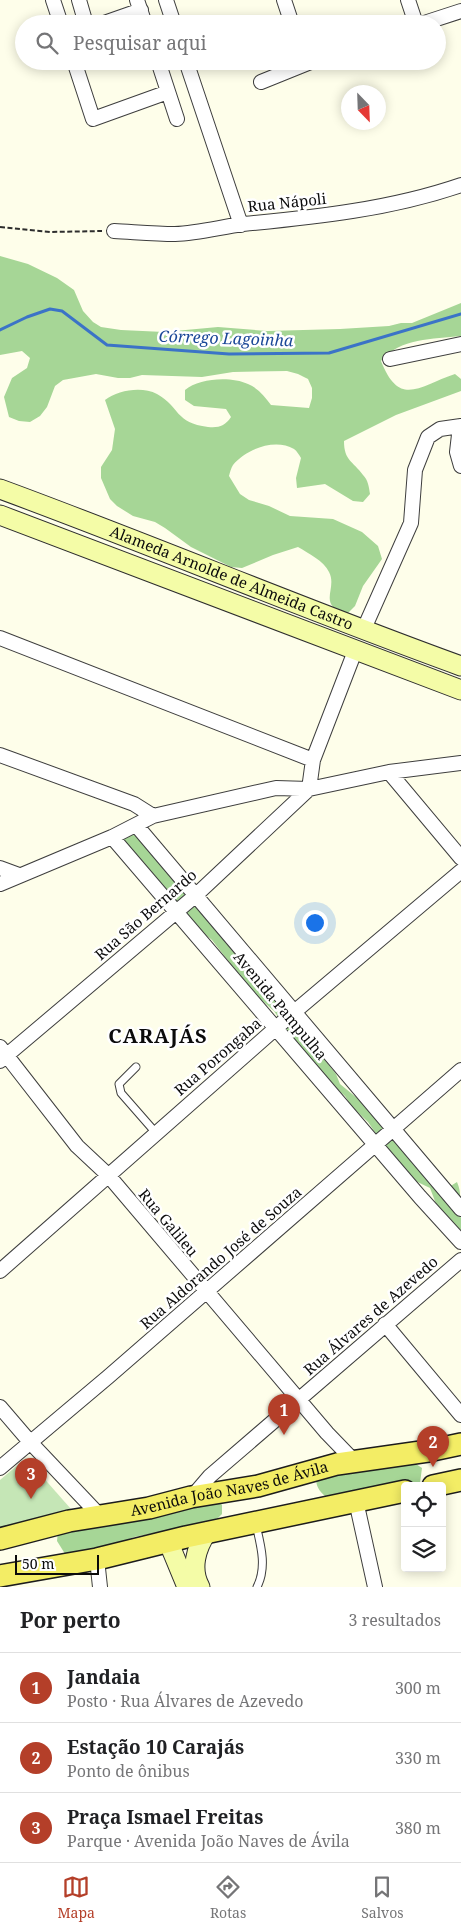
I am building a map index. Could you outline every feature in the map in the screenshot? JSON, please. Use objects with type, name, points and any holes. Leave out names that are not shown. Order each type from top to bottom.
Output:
[{"type":"main road","name":"Alameda Arnolde de Almeida Castro","points":[[0,489],[93,523],[363,631],[461,666]]},
{"type":"main road","name":"Alameda Arnolde de Almeida Castro","points":[[0,514],[461,690]]},
{"type":"main road","points":[[233,604],[241,582]]},
{"type":"main road","name":"Avenida João Naves de Ávila","points":[[0,1539],[69,1521],[101,1517],[149,1508],[191,1497],[258,1486],[337,1464],[428,1451],[461,1444]]},
{"type":"main road","points":[[446,1483],[461,1480]]},
{"type":"main road","points":[[0,1576],[97,1559],[207,1532],[401,1492]]},
{"type":"main road","points":[[200,1587],[196,1579],[196,1557],[199,1543],[207,1532]]},
{"type":"main road","points":[[168,1541],[187,1587]]},
{"type":"street","points":[[53,0],[58,15]]},
{"type":"street","points":[[79,0],[83,15]]},
{"type":"street","points":[[166,0],[171,15]]},
{"type":"street","points":[[284,0],[289,15]]},
{"type":"street","points":[[408,0],[413,15]]},
{"type":"street","points":[[129,15],[141,11]]},
{"type":"street","points":[[446,16],[461,11]]},
{"type":"street","points":[[77,70],[93,119],[168,92]]},
{"type":"street","points":[[161,70],[177,119]]},
{"type":"street","points":[[189,70],[241,225]]},
{"type":"street","points":[[261,82],[289,70]]},
{"type":"street","name":"Rua Nápoli","points":[[114,231],[176,234],[294,220],[366,210],[438,193],[461,185]]},
{"type":"street","points":[[390,359],[461,344]]},
{"type":"street","points":[[363,631],[411,523],[415,470],[428,437],[440,429],[460,426],[456,452],[461,466]]},
{"type":"street","points":[[0,638],[313,760]]},
{"type":"street","points":[[309,789],[313,760],[355,651]]},
{"type":"street","points":[[0,755],[134,804],[153,816]]},
{"type":"street","points":[[0,884],[112,837],[153,816],[276,788],[309,789],[390,772],[461,762]]},
{"type":"street","points":[[390,772],[461,858]]},
{"type":"street","name":"Rua São Bernardo","points":[[2,1054],[195,896],[309,789]]},
{"type":"street","name":"Avenida Pampulha","points":[[136,825],[293,1013],[461,1209]]},
{"type":"street","name":"Avenida Pampulha","points":[[112,837],[277,1027],[420,1197],[461,1242]]},
{"type":"street","points":[[0,868],[19,875]]},
{"type":"street","name":"Rua Porongaba","points":[[0,1271],[293,1013],[461,871]]},
{"type":"street","name":"Rua Galileu","points":[[2,1054],[78,1146],[108,1175],[327,1433],[355,1462]]},
{"type":"street","name":"Rua Aldorando José de Souza","points":[[0,1468],[82,1400],[461,1070]]},
{"type":"street","points":[[420,1197],[438,1183]]},
{"type":"street","name":"Rua Álvares de Azevedo","points":[[191,1497],[210,1476],[461,1260]]},
{"type":"street","points":[[385,1324],[461,1414]]},
{"type":"street","points":[[0,1407],[30,1442],[101,1517]]},
{"type":"street","points":[[356,1501],[375,1587]]},
{"type":"street","points":[[97,1559],[100,1587]]},
{"type":"lane","points":[[136,1068],[119,1084],[121,1093],[156,1133]]},
{"type":"lane","points":[[255,1522],[262,1546],[263,1561],[262,1578],[257,1587]]},
{"type":"path","points":[[0,227],[50,232],[114,231]]},
{"type":"green space","points":[[0,256],[28,264],[57,278],[74,290],[83,311],[93,322],[101,327],[121,330],[164,332],[218,327],[267,331],[389,326],[412,323],[461,303],[461,336],[428,339],[407,344],[389,353],[381,361],[388,376],[396,385],[404,389],[412,390],[455,374],[461,379],[461,391],[396,415],[344,441],[347,457],[365,477],[368,484],[370,494],[363,502],[353,501],[325,484],[297,488],[296,478],[301,458],[295,450],[286,446],[270,445],[253,450],[239,459],[231,469],[229,476],[240,494],[249,500],[269,506],[290,516],[333,519],[362,532],[378,546],[382,559],[363,586],[355,606],[347,614],[332,606],[330,601],[331,578],[327,568],[298,547],[242,568],[231,567],[191,547],[155,522],[133,516],[117,506],[110,499],[101,478],[101,467],[112,450],[115,429],[105,400],[116,394],[130,390],[144,390],[157,394],[189,422],[215,427],[221,426],[231,417],[226,409],[194,406],[185,400],[185,390],[198,383],[215,379],[241,381],[255,388],[271,405],[309,408],[312,388],[308,379],[287,371],[233,372],[202,377],[142,375],[118,378],[96,374],[63,380],[55,386],[47,407],[40,416],[30,422],[19,421],[9,417],[4,397],[12,378],[27,368],[30,358],[22,351],[0,355]]},
{"type":"green space","points":[[123,833],[138,836],[248,969],[257,975],[336,1074],[340,1084],[363,1103],[380,1122],[382,1127],[387,1129],[414,1158],[429,1183],[439,1185],[441,1192],[457,1182],[460,1195],[458,1209],[461,1218],[461,1233],[441,1217],[430,1188],[405,1176],[368,1122],[351,1106],[345,1096],[330,1083],[290,1035],[274,1011],[252,992],[212,940],[201,931],[120,842]]},
{"type":"green space","points":[[26,1458],[78,1517],[0,1533],[0,1480]]},
{"type":"green space","points":[[410,1460],[422,1468],[420,1482],[401,1482],[401,1487],[329,1499],[322,1494],[317,1485],[317,1473]]},
{"type":"green space","points":[[216,1498],[222,1505],[222,1514],[218,1518],[205,1523],[134,1537],[107,1548],[67,1557],[57,1541],[58,1532]]},
{"type":"waterway","name":"Córrego Lagoinha","points":[[0,330],[27,317],[50,309],[62,311],[107,345],[229,354],[329,353],[461,314]]},
{"type":"place","name":"Jandaia","points":[[284,1435]]},
{"type":"place","name":"Estação 10 Carajás","points":[[433,1467]]},
{"type":"place","name":"Praça Ismael Freitas","points":[[31,1499]]},
{"type":"district","name":"CARAJÁS","points":[[158,1036]]}]
